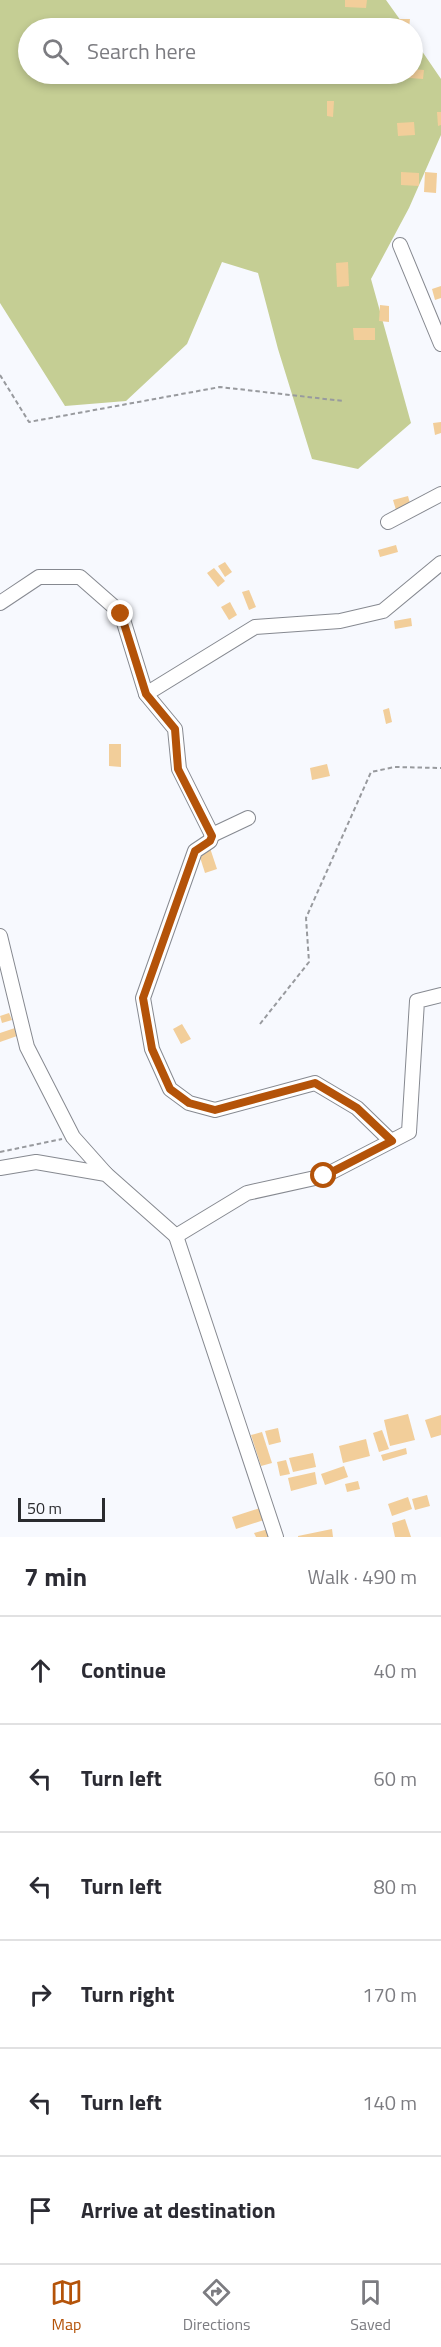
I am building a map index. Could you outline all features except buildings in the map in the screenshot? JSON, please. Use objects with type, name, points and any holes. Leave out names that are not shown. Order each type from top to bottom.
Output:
[{"type":"street","points":[[400,245],[441,344]]},
{"type":"street","points":[[388,522],[441,494]]},
{"type":"street","points":[[146,694],[255,627],[340,621],[383,611],[441,563]]},
{"type":"street","points":[[0,603],[39,577],[80,577],[121,614],[146,694],[175,729],[178,769],[212,836]]},
{"type":"street","points":[[248,818],[212,836],[210,841],[195,851],[143,998],[152,1049],[170,1089],[189,1103],[215,1110],[315,1083],[357,1108],[392,1141]]},
{"type":"street","points":[[0,936],[27,1047],[73,1137],[106,1174],[176,1236],[276,1537]]},
{"type":"street","points":[[176,1236],[247,1193],[324,1176],[409,1132],[417,1001],[441,994]]},
{"type":"street","points":[[0,1168],[36,1162],[106,1174]]},
{"type":"path","points":[[0,375],[29,422],[220,387],[343,400]]},
{"type":"path","points":[[260,1024],[309,962],[306,918],[371,772],[395,767],[441,768]]},
{"type":"path","points":[[0,1152],[73,1137]]},
{"type":"green space","points":[[0,0],[386,0],[399,18],[18,18],[18,84],[423,84],[423,53],[441,79],[441,135],[409,208],[371,279],[411,423],[358,469],[312,459],[278,349],[258,273],[222,262],[187,344],[126,401],[65,406],[0,303]]},
{"type":"route","points":[[121,614],[146,694],[175,729],[178,769],[212,836],[210,841],[195,851],[143,998],[152,1049],[170,1089],[189,1103],[215,1110],[315,1083],[357,1108],[392,1141],[324,1176]]}]
